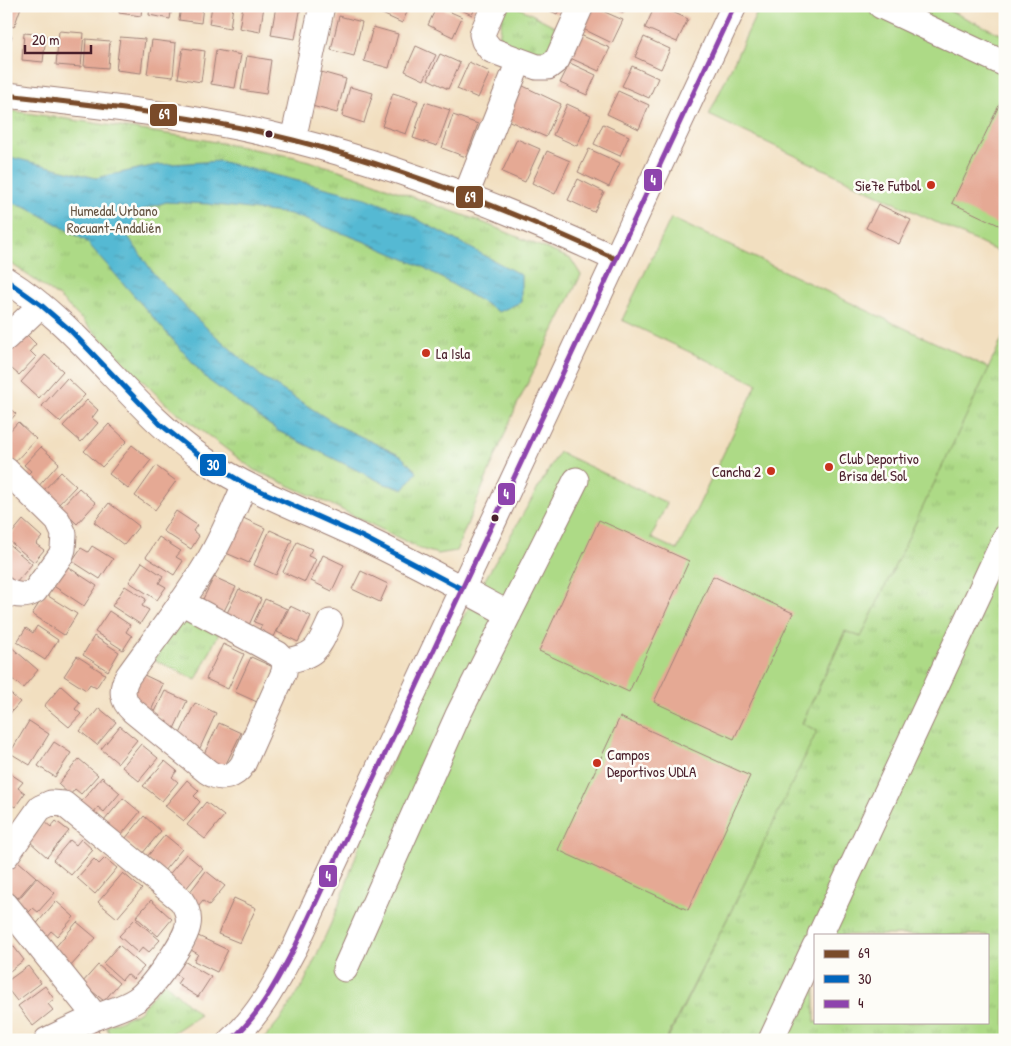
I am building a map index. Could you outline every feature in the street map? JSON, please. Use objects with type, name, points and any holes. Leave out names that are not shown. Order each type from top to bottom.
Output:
[{"type":"street","points":[[292,140],[322,6]]},
{"type":"street","points":[[494,6],[484,27],[482,34],[484,41],[492,50],[542,68],[553,64],[557,60],[581,6]]},
{"type":"street","points":[[231,1040],[250,1022],[295,948],[734,6]]},
{"type":"street","points":[[881,6],[1005,64]]},
{"type":"street","points":[[466,195],[519,61]]},
{"type":"street","points":[[6,95],[145,112],[240,128],[292,140],[379,165],[466,195],[616,259]]},
{"type":"street","points":[[6,280],[41,305],[90,350],[160,424],[205,460],[245,484],[363,538],[509,614]]},
{"type":"street","points":[[6,338],[41,305]]},
{"type":"street","points":[[6,470],[58,521],[64,534],[65,542],[60,555],[35,591],[29,594],[18,595],[6,591]]},
{"type":"street","points":[[345,969],[458,715],[576,480]]},
{"type":"street","points":[[245,484],[209,560],[124,682],[123,694],[128,707],[214,776],[228,777],[240,769],[284,672],[286,661]]},
{"type":"street","points":[[820,934],[1005,538]]},
{"type":"street","points":[[181,602],[278,654],[286,661],[302,659],[316,650],[330,622]]},
{"type":"street","points":[[6,856],[40,808],[50,803],[64,804],[173,894],[184,905],[188,917],[187,931],[167,965],[137,1000],[47,1040]]},
{"type":"street","points":[[6,905],[96,1017]]},
{"type":"street","points":[[771,1040],[814,948]]},
{"type":"green space","points":[[507,6],[516,6],[560,29],[546,53],[523,56],[499,40],[502,17]]},
{"type":"green space","name":"Sie7e Futbol","points":[[760,6],[939,6],[1005,36],[1005,255],[709,115]]},
{"type":"green space","points":[[6,110],[194,138],[295,157],[339,170],[482,222],[571,259],[581,275],[516,407],[456,551],[438,554],[421,549],[330,504],[254,470],[165,403],[59,297],[6,260]]},
{"type":"green space","name":"Campos Deportivos UDLA","points":[[671,218],[989,368],[861,637],[845,631],[802,723],[817,731],[735,903],[666,1040],[263,1040],[282,1017],[304,983],[337,910],[377,795],[444,650],[559,452],[667,503],[651,538],[677,550],[757,384],[622,320]]},
{"type":"green space","points":[[1005,333],[1005,1040],[667,1040],[735,903],[816,731],[802,723],[846,631],[861,637]]},
{"type":"green space","points":[[185,617],[219,633],[196,680],[152,659]]},
{"type":"green space","points":[[164,982],[200,1015],[162,1040],[114,1040],[106,1027],[139,1012]]},
{"type":"water","name":"Humedal Urbano Rocuant-Andalién","points":[[6,156],[96,178],[157,165],[219,161],[366,198],[409,215],[521,275],[521,302],[499,312],[423,267],[363,241],[290,214],[208,204],[166,202],[142,210],[127,235],[154,274],[198,320],[262,377],[339,426],[401,456],[417,472],[404,489],[385,484],[278,431],[208,380],[86,241],[27,207],[6,201]]},
{"type":"building","points":[[6,6],[21,7],[14,27],[6,24]]},
{"type":"building","points":[[94,6],[115,6],[114,11]]},
{"type":"building","points":[[120,6],[142,6],[141,16],[119,13]]},
{"type":"building","points":[[150,6],[172,6],[170,19],[149,15]]},
{"type":"building","points":[[181,6],[203,6],[201,23],[179,20]]},
{"type":"building","points":[[212,6],[233,6],[230,28],[209,24]]},
{"type":"building","points":[[243,6],[264,6],[260,32],[239,28]]},
{"type":"building","points":[[276,6],[301,6],[295,39],[271,35]]},
{"type":"building","points":[[380,6],[410,6],[402,23],[378,12]]},
{"type":"building","points":[[437,6],[462,17],[453,37],[428,25]]},
{"type":"building","points":[[453,6],[476,6],[472,15]]},
{"type":"building","points":[[540,6],[561,6],[557,14]]},
{"type":"building","points":[[591,6],[623,20],[612,43],[581,28]]},
{"type":"building","points":[[610,6],[628,6],[624,13]]},
{"type":"building","points":[[655,6],[688,19],[677,42],[645,28]]},
{"type":"building","points":[[339,16],[362,22],[354,56],[331,50]]},
{"type":"building","points":[[373,27],[398,34],[389,68],[364,61]]},
{"type":"building","points":[[59,31],[84,33],[81,67],[56,65]]},
{"type":"building","points":[[24,33],[46,35],[43,62],[22,60]]},
{"type":"building","points":[[6,34],[12,36],[7,51],[6,51]]},
{"type":"building","points":[[578,34],[610,48],[599,71],[568,57]]},
{"type":"building","points":[[120,37],[145,39],[141,73],[116,70]]},
{"type":"building","points":[[644,37],[670,49],[661,69],[635,57]]},
{"type":"building","points":[[86,39],[110,41],[108,68],[84,66]]},
{"type":"building","points":[[152,40],[176,43],[173,77],[147,74]]},
{"type":"building","points":[[416,46],[436,55],[424,80],[405,71]]},
{"type":"building","points":[[183,48],[205,51],[201,82],[178,78]]},
{"type":"building","points":[[216,50],[241,55],[235,88],[211,84]]},
{"type":"building","points":[[440,54],[460,63],[448,89],[428,79]]},
{"type":"building","points":[[247,56],[271,60],[266,94],[241,90]]},
{"type":"building","points":[[469,62],[490,72],[478,98],[457,89]]},
{"type":"building","points":[[570,63],[596,75],[587,95],[560,83]]},
{"type":"building","points":[[632,66],[658,78],[649,98],[622,86]]},
{"type":"building","points":[[321,72],[346,79],[337,113],[312,106]]},
{"type":"building","points":[[521,85],[561,104],[546,137],[505,119]]},
{"type":"building","points":[[350,87],[373,93],[364,123],[342,116]]},
{"type":"building","points":[[618,91],[649,105],[639,129],[607,114]]},
{"type":"building","points":[[393,93],[418,101],[406,134],[382,126]]},
{"type":"building","points":[[1005,93],[1005,228],[952,203]]},
{"type":"building","points":[[425,102],[450,110],[437,146],[413,138]]},
{"type":"building","points":[[567,104],[591,115],[577,146],[553,135]]},
{"type":"building","points":[[453,115],[478,124],[466,157],[442,148]]},
{"type":"building","points":[[603,124],[629,136],[620,156],[594,144]]},
{"type":"building","points":[[517,139],[540,149],[525,182],[502,172]]},
{"type":"building","points":[[589,149],[620,163],[609,187],[578,172]]},
{"type":"building","points":[[547,151],[570,161],[555,194],[532,183]]},
{"type":"building","points":[[578,179],[604,192],[594,212],[568,200]]},
{"type":"building","points":[[878,204],[911,220],[899,244],[866,228]]},
{"type":"building","points":[[25,333],[36,344],[30,351],[36,357],[19,375],[6,364],[6,354]]},
{"type":"building","points":[[45,355],[63,371],[39,398],[21,382]]},
{"type":"building","points":[[67,378],[85,395],[60,422],[42,406]]},
{"type":"building","points":[[87,400],[98,410],[92,418],[98,423],[81,442],[63,426]]},
{"type":"building","points":[[6,405],[16,414],[6,425]]},
{"type":"building","points":[[18,422],[36,439],[13,464],[6,458],[6,448],[8,447],[6,445],[6,435]]},
{"type":"building","points":[[109,424],[127,441],[102,467],[84,451]]},
{"type":"building","points":[[132,445],[151,460],[128,489],[109,474]]},
{"type":"building","points":[[41,447],[59,463],[36,489],[24,478],[31,471],[24,465]]},
{"type":"building","points":[[156,466],[176,481],[155,510],[135,496]]},
{"type":"building","points":[[61,472],[76,486],[57,506],[42,492]]},
{"type":"building","points":[[79,488],[96,503],[77,524],[60,508]]},
{"type":"building","points":[[109,503],[139,526],[124,545],[94,522]]},
{"type":"building","points":[[176,511],[197,525],[193,531],[199,536],[191,549],[163,531]]},
{"type":"building","points":[[243,518],[265,528],[249,563],[226,553]]},
{"type":"building","points":[[23,520],[42,537],[36,544],[44,550],[34,562],[7,539]]},
{"type":"building","points":[[599,520],[689,561],[629,692],[539,651]]},
{"type":"building","points":[[270,530],[292,540],[276,575],[254,565]]},
{"type":"building","points":[[159,537],[181,551],[176,557],[183,561],[174,575],[146,557]]},
{"type":"building","points":[[6,542],[32,564],[16,583],[6,574]]},
{"type":"building","points":[[297,542],[312,549],[308,556],[316,559],[305,582],[283,572]]},
{"type":"building","points":[[92,546],[113,559],[100,579],[72,561],[81,548],[88,552]]},
{"type":"building","points":[[323,555],[344,565],[332,591],[311,581]]},
{"type":"building","points":[[142,562],[163,576],[159,583],[166,587],[157,600],[129,582]]},
{"type":"building","points":[[65,565],[97,586],[84,606],[52,585]]},
{"type":"building","points":[[361,571],[388,584],[380,602],[352,589]]},
{"type":"building","points":[[713,576],[793,613],[734,739],[654,702]]},
{"type":"building","points":[[214,577],[236,587],[223,613],[201,603]]},
{"type":"building","points":[[125,586],[146,599],[142,606],[149,610],[140,624],[112,606]]},
{"type":"building","points":[[239,589],[261,599],[249,625],[226,615]]},
{"type":"building","points":[[45,594],[77,614],[64,635],[32,614]]},
{"type":"building","points":[[265,599],[287,609],[273,639],[258,632],[262,625],[254,622]]},
{"type":"building","points":[[290,606],[311,616],[298,642],[277,632]]},
{"type":"building","points":[[109,611],[130,625],[126,632],[132,636],[123,650],[95,632]]},
{"type":"building","points":[[37,626],[58,640],[45,660],[17,642],[26,628],[33,633]]},
{"type":"building","points":[[94,636],[119,652],[108,671],[83,655]]},
{"type":"building","points":[[223,644],[244,654],[228,689],[206,679]]},
{"type":"building","points":[[10,646],[38,670],[23,688],[6,674],[6,649]]},
{"type":"building","points":[[77,656],[105,674],[96,688],[90,684],[86,690],[64,676]]},
{"type":"building","points":[[251,657],[273,667],[257,702],[235,692]]},
{"type":"building","points":[[142,674],[163,684],[151,711],[130,701]]},
{"type":"building","points":[[61,686],[80,703],[75,709],[81,714],[69,727],[44,706]]},
{"type":"building","points":[[6,690],[20,702],[6,718]]},
{"type":"building","points":[[165,691],[187,701],[173,731],[158,725],[161,717],[154,714]]},
{"type":"building","points":[[195,703],[216,713],[200,748],[178,738]]},
{"type":"building","points":[[99,708],[116,722],[97,745],[80,731]]},
{"type":"building","points":[[620,717],[750,776],[688,910],[558,850]]},
{"type":"building","points":[[29,721],[49,734],[30,765],[10,753]]},
{"type":"building","points":[[219,723],[241,733],[224,768],[202,758]]},
{"type":"building","points":[[120,726],[137,740],[118,763],[101,749]]},
{"type":"building","points":[[54,742],[71,753],[55,777],[38,766]]},
{"type":"building","points":[[141,744],[158,758],[139,781],[122,767]]},
{"type":"building","points":[[79,759],[98,775],[81,794],[75,789],[70,795],[58,784]]},
{"type":"building","points":[[165,761],[177,771],[172,777],[178,782],[162,801],[143,786]]},
{"type":"building","points":[[6,771],[23,782],[18,788],[25,793],[15,807],[6,802]]},
{"type":"building","points":[[102,777],[120,793],[104,812],[98,807],[93,813],[81,802]]},
{"type":"building","points":[[187,780],[199,791],[194,796],[200,802],[184,821],[165,806]]},
{"type":"building","points":[[123,798],[140,812],[121,835],[104,821]]},
{"type":"building","points":[[206,802],[224,816],[205,839],[187,825]]},
{"type":"building","points":[[144,816],[161,831],[142,854],[125,839]]},
{"type":"building","points":[[56,821],[69,831],[47,857],[29,841],[45,822],[51,827]]},
{"type":"building","points":[[165,835],[182,849],[163,872],[146,858]]},
{"type":"building","points":[[81,839],[93,850],[71,875],[53,860],[70,840],[76,845]]},
{"type":"building","points":[[186,854],[203,868],[184,891],[167,877]]},
{"type":"building","points":[[105,858],[117,868],[95,894],[77,878],[94,859],[99,864]]},
{"type":"building","points":[[18,861],[36,877],[18,898],[6,888],[6,874]]},
{"type":"building","points":[[206,871],[225,886],[209,905],[203,901],[198,907],[186,897]]},
{"type":"building","points":[[123,873],[142,889],[117,918],[98,902]]},
{"type":"building","points":[[37,878],[55,893],[38,912],[33,908],[28,913],[15,903]]},
{"type":"building","points":[[234,898],[256,908],[240,943],[218,934]]},
{"type":"building","points":[[151,900],[172,919],[158,936],[136,917]]},
{"type":"building","points":[[56,901],[74,917],[57,936],[51,931],[46,937],[34,927]]},
{"type":"building","points":[[135,919],[160,940],[149,952],[143,947],[138,953],[119,936]]},
{"type":"building","points":[[77,922],[96,938],[70,967],[52,951]]},
{"type":"building","points":[[198,936],[228,950],[217,972],[194,961],[198,954],[191,950]]},
{"type":"building","points":[[11,943],[24,960],[6,974],[6,947]]},
{"type":"building","points":[[119,945],[144,967],[133,979],[127,974],[122,980],[103,963]]},
{"type":"building","points":[[182,960],[211,977],[198,997],[177,984],[181,978],[174,973]]},
{"type":"building","points":[[98,965],[119,983],[104,1001],[82,983]]},
{"type":"building","points":[[28,966],[41,983],[17,1001],[6,987],[6,982]]},
{"type":"building","points":[[45,986],[54,999],[48,1004],[53,1010],[33,1026],[18,1006]]},
{"type":"building","points":[[97,1029],[103,1040],[78,1040]]},
{"type":"transit line","name":"4","points":[[231,1040],[251,1020],[295,947],[734,6]]},
{"type":"transit line","name":"69","points":[[6,95],[187,118],[258,132],[334,151],[417,177],[457,192],[537,224],[616,259]]},
{"type":"transit line","name":"30","points":[[6,280],[41,305],[70,330],[160,424],[205,460],[245,484],[363,537],[462,589]]},
{"type":"place","name":"Sie7e Futbol","points":[[931,185]]},
{"type":"place","name":"La Isla","points":[[426,353]]},
{"type":"place","name":"Club Deportivo Brisa del Sol","points":[[829,467]]},
{"type":"place","name":"Cancha 2","points":[[771,471]]},
{"type":"place","name":"Campos Deportivos UDLA","points":[[597,763]]}]
